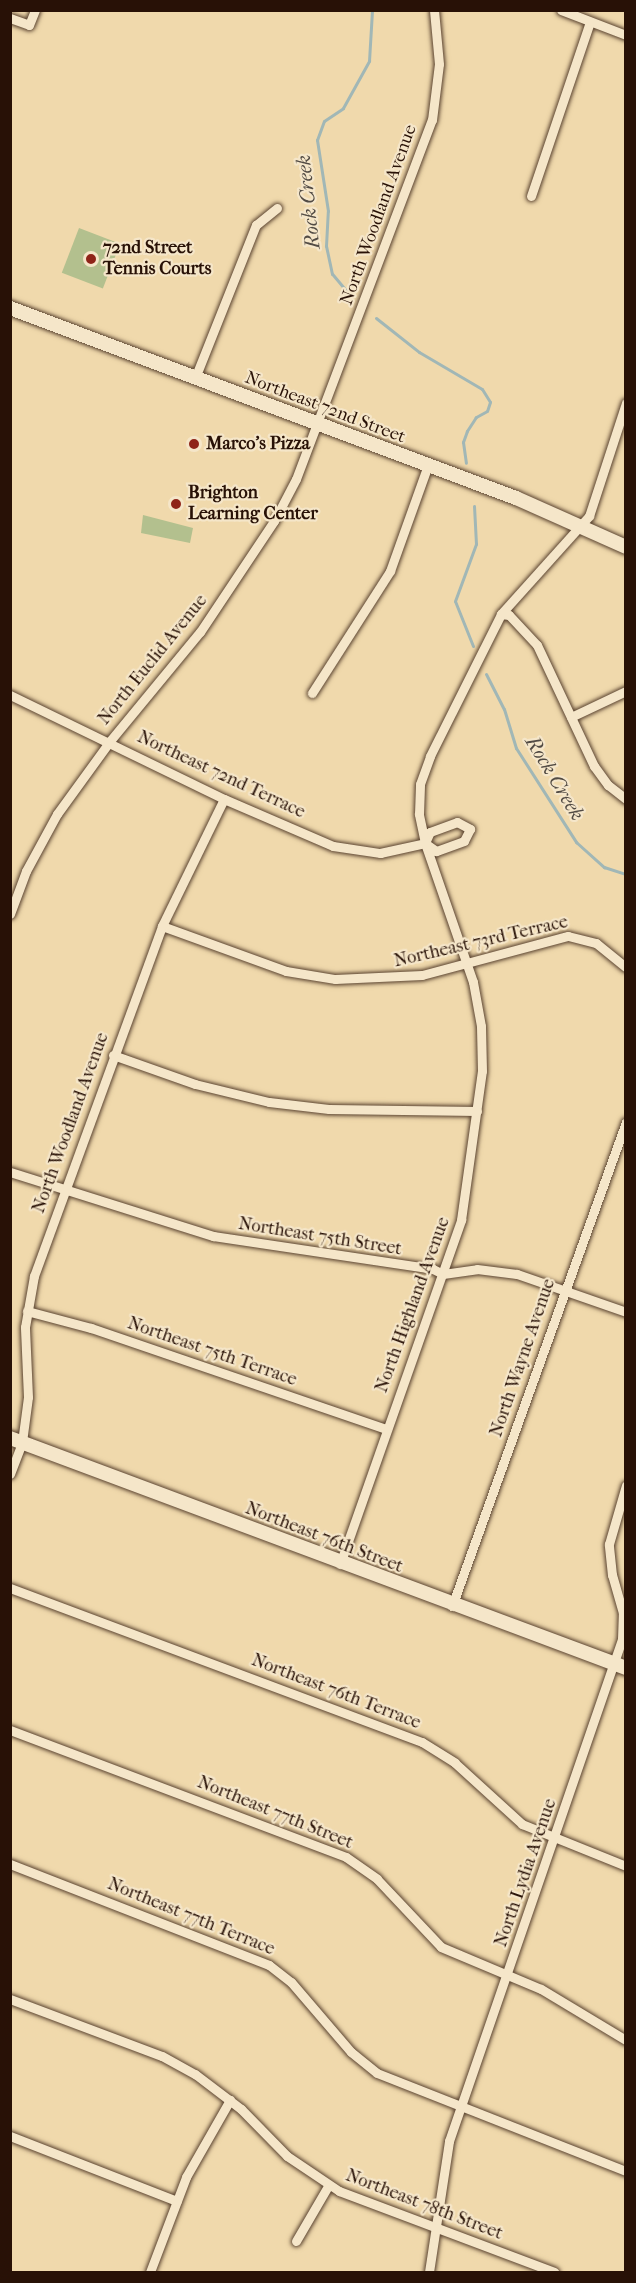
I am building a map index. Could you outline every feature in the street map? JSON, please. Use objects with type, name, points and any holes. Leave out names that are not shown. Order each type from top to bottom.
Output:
[{"type":"main road","name":"Northeast 72nd Street","points":[[10,308],[428,465],[580,525],[626,547]]},
{"type":"main road","name":"Northeast 76th Street","points":[[16,1440],[452,1606],[620,1666]]},
{"type":"street","points":[[10,18],[29,25],[35,10]]},
{"type":"street","name":"North Woodland Avenue","points":[[318,425],[432,120],[439,64],[434,10]]},
{"type":"street","points":[[561,10],[626,35]]},
{"type":"street","points":[[531,196],[591,22]]},
{"type":"street","points":[[195,378],[256,225],[276,208]]},
{"type":"street","name":"North Highland Avenue","points":[[340,1564],[461,1220],[477,1111],[482,1038],[468,962],[425,843],[418,802],[425,767],[501,615],[589,516],[626,403]]},
{"type":"street","name":"North Euclid Avenue","points":[[10,914],[26,872],[57,814],[110,741],[200,632],[248,561],[296,479],[318,425]]},
{"type":"street","points":[[312,693],[390,571],[428,465]]},
{"type":"street","points":[[501,615],[509,615],[537,645],[600,776],[626,799]]},
{"type":"street","points":[[571,717],[626,691]]},
{"type":"street","name":"Northeast 72nd Terrace","points":[[10,695],[110,741],[224,799],[348,850],[380,853],[425,843]]},
{"type":"street","name":"North Woodland Avenue","points":[[10,1474],[16,1440],[28,1397],[27,1311],[34,1276],[162,926],[224,799]]},
{"type":"street","points":[[457,822],[470,829],[469,836],[457,845],[436,851],[425,843],[430,832],[457,822]]},
{"type":"street","name":"Northeast 73rd Terrace","points":[[162,926],[286,971],[335,979],[402,978],[568,936],[596,943],[626,967]]},
{"type":"street","points":[[113,1055],[195,1084],[279,1104],[329,1109],[477,1111]]},
{"type":"street","name":"North Wayne Avenue","points":[[452,1606],[626,1122]]},
{"type":"street","name":"Northeast 75th Street","points":[[10,1172],[213,1236],[433,1269],[443,1274],[477,1269],[518,1274],[566,1288],[626,1312]]},
{"type":"street","name":"Northeast 75th Terrace","points":[[27,1311],[91,1328],[386,1429]]},
{"type":"street","name":"North Lydia Avenue","points":[[429,2272],[445,2158],[555,1838],[620,1666],[623,1613],[612,1575],[609,1544],[626,1485]]},
{"type":"street","name":"Northeast 76th Terrace","points":[[10,1588],[422,1742],[455,1763],[511,1816],[555,1838],[626,1866]]},
{"type":"street","name":"Northeast 77th Street","points":[[10,1730],[346,1857],[377,1879],[441,1947],[549,1993],[626,2040]]},
{"type":"street","name":"Northeast 77th Terrace","points":[[10,1864],[269,1965],[291,1982],[351,2052],[377,2073],[461,2109],[626,2171]]},
{"type":"street","name":"Northeast 78th Street","points":[[10,1999],[162,2056],[230,2100],[287,2156],[328,2186],[554,2272]]},
{"type":"street","points":[[150,2272],[186,2177],[230,2100]]},
{"type":"street","points":[[10,2136],[177,2201]]},
{"type":"street","points":[[296,2241],[328,2186]]},
{"type":"green space","name":"72nd Street Tennis Courts","points":[[79,228],[120,244],[103,289],[62,273]]},
{"type":"green space","points":[[143,515],[193,528],[190,543],[141,533]]},
{"type":"waterway","name":"Rock Creek","points":[[349,294],[332,274],[326,246],[328,211],[317,140],[324,121],[343,108],[369,61],[372,10]]},
{"type":"waterway","name":"Rock Creek","points":[[376,318],[419,352],[482,389],[490,402],[487,411],[476,417],[467,431],[463,442],[466,463]]},
{"type":"waterway","name":"Rock Creek","points":[[473,646],[455,601],[476,544],[474,506]]},
{"type":"waterway","name":"Rock Creek","points":[[486,674],[504,709],[516,748],[576,842],[604,867],[626,874]]},
{"type":"place","name":"72nd Street Tennis Courts","points":[[91,259]]},
{"type":"place","name":"Marco's Pizza","points":[[194,444]]},
{"type":"place","name":"Brighton Learning Center","points":[[176,504]]}]
